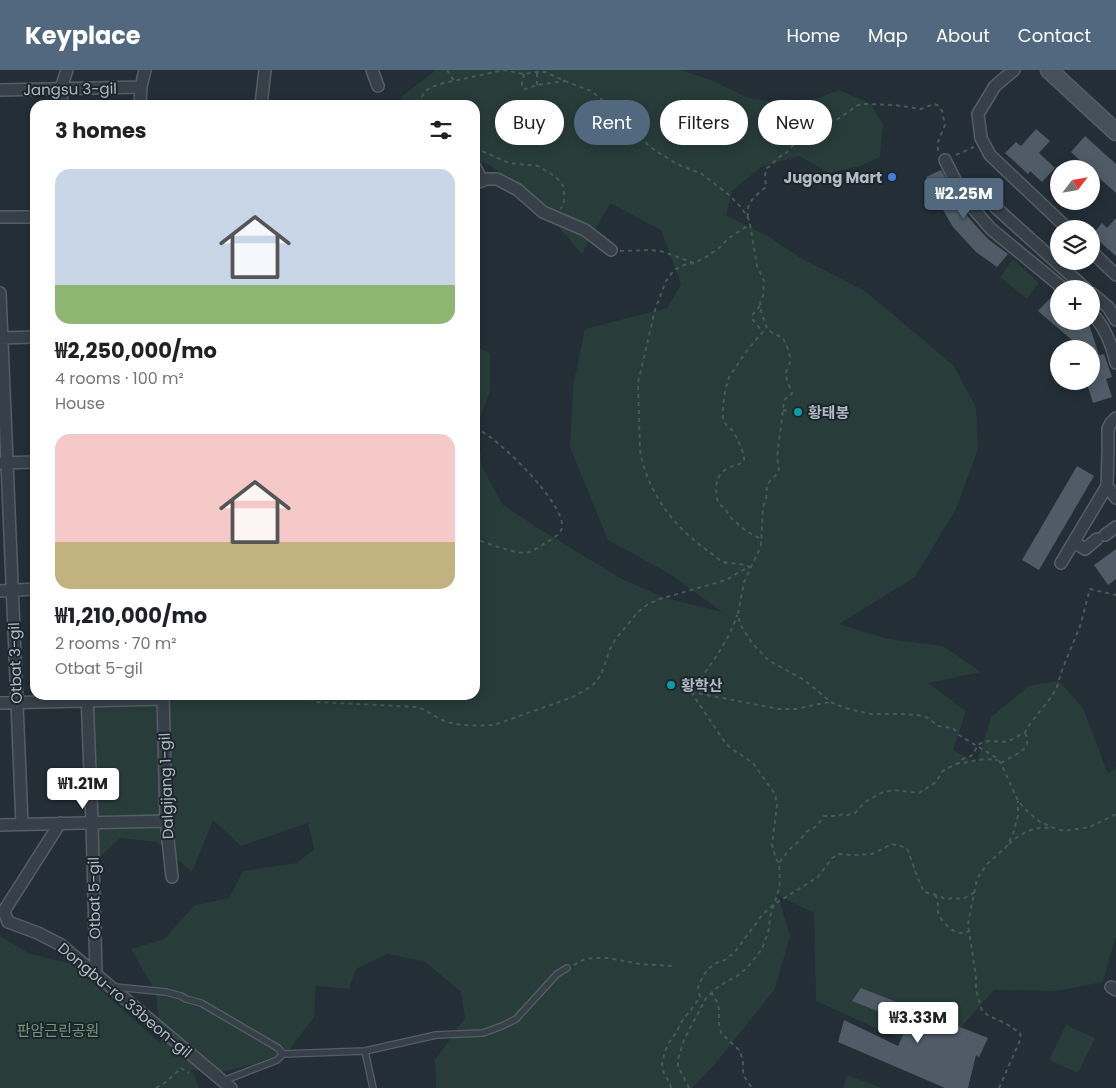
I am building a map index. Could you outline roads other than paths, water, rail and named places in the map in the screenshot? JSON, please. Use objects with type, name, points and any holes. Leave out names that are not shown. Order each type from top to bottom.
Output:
[{"type":"main road","points":[[1049,70],[1116,132]]},
{"type":"street","points":[[62,100],[61,88],[67,70]]},
{"type":"street","points":[[140,100],[140,87],[145,70]]},
{"type":"street","points":[[262,100],[265,70]]},
{"type":"street","points":[[372,70],[378,86]]},
{"type":"street","points":[[1014,70],[995,86],[978,114],[983,142],[990,155],[1059,220]]},
{"type":"street","name":"Jangsu 3-gil","points":[[0,90],[140,87]]},
{"type":"street","points":[[945,160],[971,206],[991,229],[1053,280]]},
{"type":"street","points":[[480,181],[496,178],[518,190],[543,212],[586,230],[611,250]]},
{"type":"street","points":[[995,207],[1076,280]]},
{"type":"street","points":[[0,218],[30,217]]},
{"type":"street","points":[[1100,260],[1116,275]]},
{"type":"street","name":"Otbat 3-gil","points":[[0,292],[3,463],[12,590],[22,824]]},
{"type":"street","points":[[1100,300],[1108,307],[1116,320]]},
{"type":"street","points":[[1100,325],[1112,346],[1116,363]]},
{"type":"street","points":[[1,338],[30,337]]},
{"type":"street","points":[[1061,564],[1107,486],[1108,429],[1110,423],[1116,418]]},
{"type":"street","points":[[3,463],[30,462]]},
{"type":"street","points":[[1107,486],[1116,498]]},
{"type":"street","points":[[1074,542],[1085,549],[1116,527]]},
{"type":"street","points":[[0,590],[30,589]]},
{"type":"street","points":[[0,703],[52,700]]},
{"type":"street","name":"Otbat 5-gil","points":[[87,700],[96,973]]},
{"type":"street","name":"Dalgijang 1-gil","points":[[163,700],[166,821],[172,878]]},
{"type":"street","points":[[0,825],[166,821]]},
{"type":"street","name":"Dongbu-ro 33beon-gil","points":[[60,823],[2,909],[8,922],[38,933],[61,945],[227,1084]]},
{"type":"lane","points":[[227,1084],[277,1060],[283,1054],[365,1051],[436,1035],[483,1032],[502,1026],[516,1019],[558,974],[567,968]]},
{"type":"lane","points":[[111,987],[166,992],[201,1003],[278,1048],[283,1054]]},
{"type":"lane","points":[[365,1051],[373,1088]]},
{"type":"place","name":"Jugong Mart","points":[[892,177]]},
{"type":"place","name":"황태봉","points":[[798,412]]},
{"type":"place","name":"황학산","points":[[671,685]]},
{"type":"park label","name":"판암근린공원","points":[[58,1030]]}]
